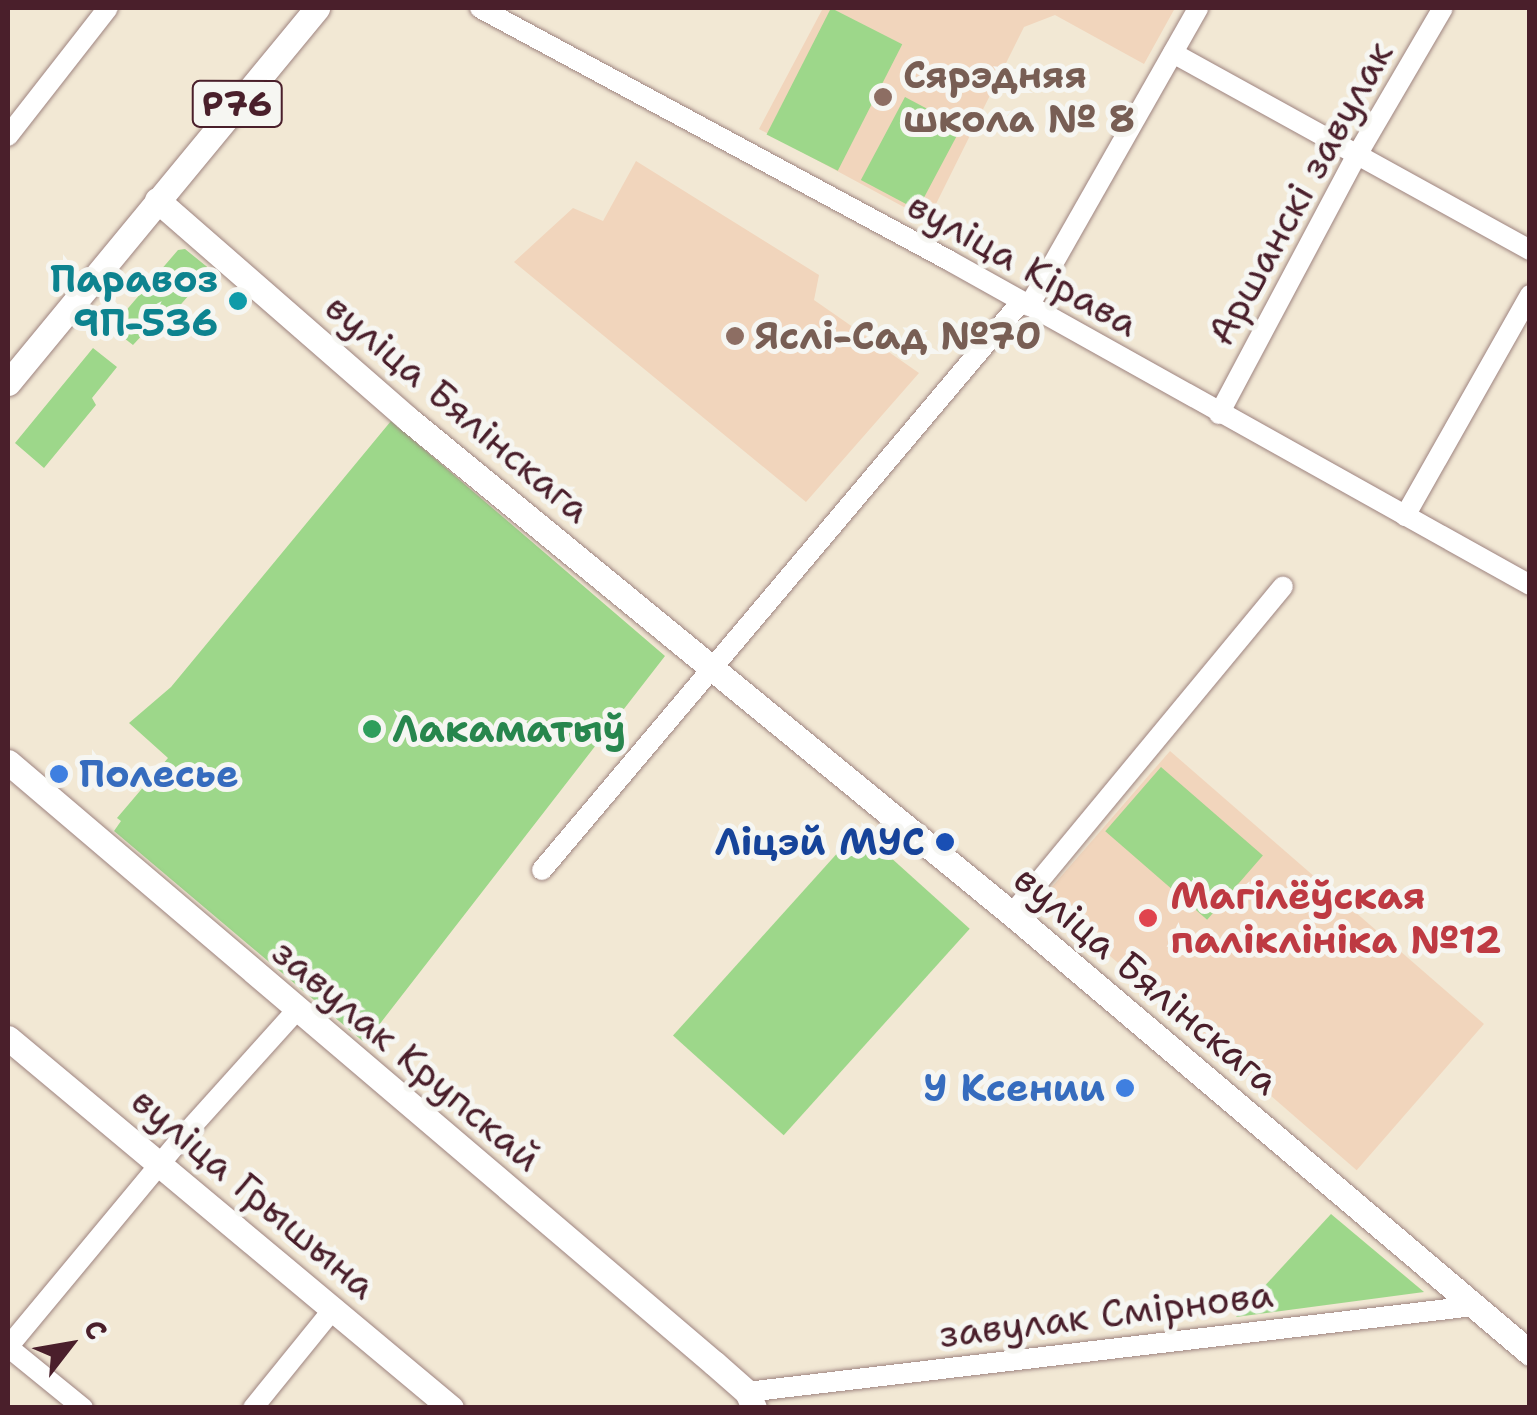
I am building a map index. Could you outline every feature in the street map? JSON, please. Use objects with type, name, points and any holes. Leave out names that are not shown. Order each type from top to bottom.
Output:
[{"type":"main road","name":"Р76","points":[[8,383],[317,8]]},
{"type":"main road","name":"вуліца Бялінскага","points":[[158,200],[408,419],[1012,914],[1530,1353]]},
{"type":"main road","name":"завулак Крупскай","points":[[8,762],[751,1400]]},
{"type":"main road","name":"вуліца Грышына","points":[[8,1038],[451,1408]]},
{"type":"street","points":[[8,136],[108,8]]},
{"type":"street","name":"вуліца Кірава","points":[[480,8],[1025,304],[1530,585]]},
{"type":"street","points":[[542,870],[1025,304],[1198,8]]},
{"type":"street","name":"Аршанскі завулак","points":[[1219,414],[1358,155],[1443,8]]},
{"type":"street","points":[[1173,53],[1530,250]]},
{"type":"street","points":[[1405,516],[1530,295]]},
{"type":"street","points":[[1012,914],[1283,586]]},
{"type":"street","points":[[82,1408],[8,1347],[160,1164],[296,1011]]},
{"type":"street","name":"завулак Смірнова","points":[[751,1400],[1474,1306]]},
{"type":"street","points":[[253,1408],[334,1308]]},
{"type":"shaded area","name":"Сярэдняя школа № 8","points":[[823,8],[1175,8],[1144,64],[1055,15],[1024,27],[928,220],[759,129]]},
{"type":"shaded area","name":"Яслі-Сад №70","points":[[636,161],[819,275],[814,300],[919,373],[806,502],[514,262],[573,208],[603,221]]},
{"type":"shaded area","points":[[1170,751],[1484,1024],[1357,1170],[1043,897]]},
{"type":"green space","points":[[831,8],[902,44],[838,171],[767,135]]},
{"type":"green space","points":[[905,97],[962,127],[917,210],[861,180]]},
{"type":"green space","points":[[185,249],[211,270],[168,319],[159,317],[133,345],[111,328],[178,250]]},
{"type":"green space","points":[[93,348],[117,367],[92,398],[96,405],[44,468],[15,443]]},
{"type":"green space","name":"Лакаматыў","points":[[391,421],[665,656],[365,1043],[114,831],[121,821],[117,818],[168,758],[129,723],[171,687]]},
{"type":"green space","points":[[1161,767],[1263,856],[1207,920],[1105,831]]},
{"type":"green space","points":[[859,829],[970,929],[784,1135],[673,1036]]},
{"type":"green space","points":[[1331,1214],[1424,1292],[1236,1317]]},
{"type":"place","name":"Сярэдняя школа № 8","points":[[883,97]]},
{"type":"place","name":"Паравоз 9П-536","points":[[238,301]]},
{"type":"place","name":"Яслі-Сад №70","points":[[735,336]]},
{"type":"place","name":"Лакаматыў","points":[[372,729]]},
{"type":"place","name":"Полесье","points":[[59,774]]},
{"type":"place","name":"Ліцэй МУС","points":[[945,842]]},
{"type":"place","name":"Магілёўская паліклініка №12","points":[[1148,918]]},
{"type":"place","name":"У Ксении","points":[[1125,1088]]}]
